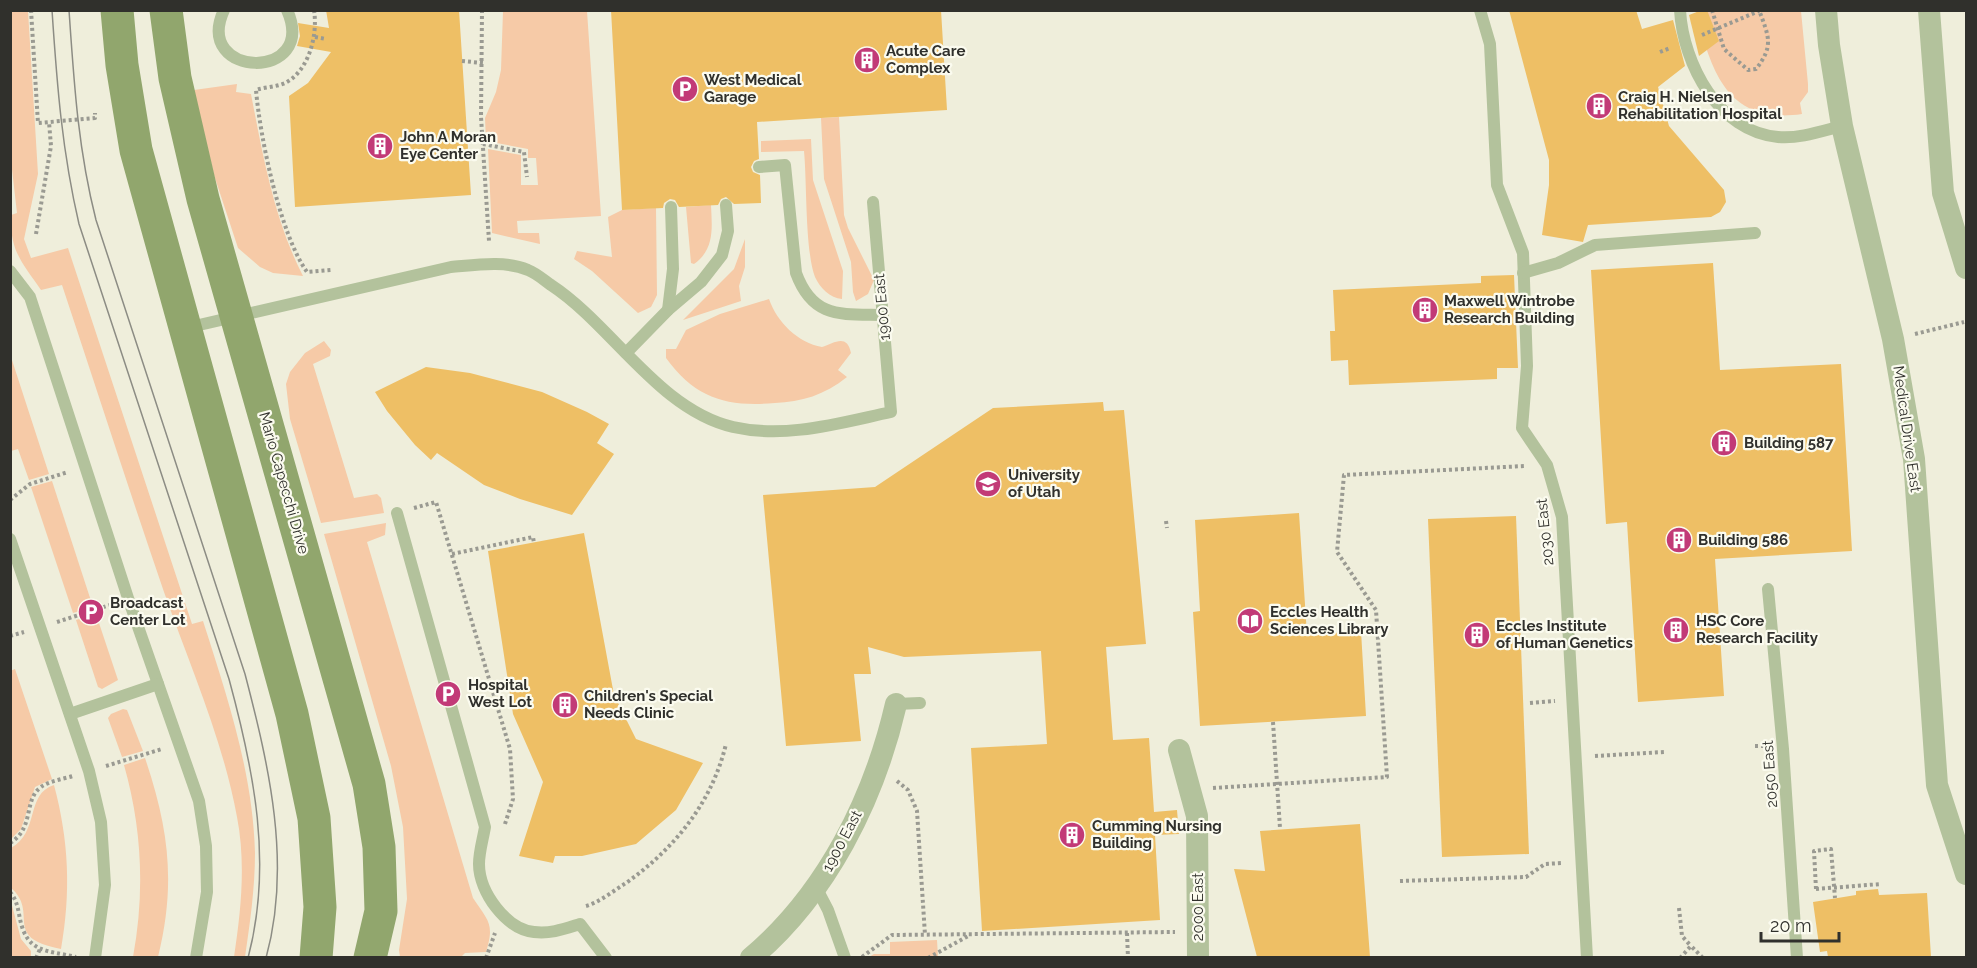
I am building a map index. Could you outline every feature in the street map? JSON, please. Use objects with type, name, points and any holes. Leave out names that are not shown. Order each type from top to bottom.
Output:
[{"type":"main road","points":[[117,10],[122,65],[136,150],[292,714],[314,818],[320,907],[316,957]]},
{"type":"main road","name":"Mario Capecchi Drive","points":[[166,10],[175,78],[203,199],[369,784],[379,847],[381,911],[370,957]]},
{"type":"street","name":"Medical Drive East","points":[[1826,10],[1829,45],[1842,126],[1893,339],[1914,459],[1938,784],[1962,842],[1966,874]]},
{"type":"street","points":[[1929,10],[1943,193],[1966,268]]},
{"type":"street","name":"1900 East","points":[[751,957],[784,927],[816,887],[842,847],[876,772],[896,704]]},
{"type":"street","name":"2000 East","points":[[1179,750],[1197,816],[1200,932],[1198,957]]},
{"type":"street","points":[[381,911],[385,957]]},
{"type":"lane","points":[[224,10],[219,30],[227,51],[246,64],[258,65],[271,62],[289,45],[292,27],[287,10]]},
{"type":"lane","name":"2030 East","points":[[1480,10],[1490,44],[1497,185],[1523,253],[1527,366],[1522,428],[1547,465],[1562,517],[1587,957]]},
{"type":"lane","points":[[1680,10],[1685,42],[1707,90],[1720,107],[1742,125],[1761,134],[1780,138],[1842,126]]},
{"type":"lane","points":[[759,167],[785,165],[795,264],[802,290],[816,306],[836,314],[883,315]]},
{"type":"lane","name":"1900 East","points":[[626,353],[677,399],[702,416],[733,427],[766,432],[810,429],[891,412],[873,202]]},
{"type":"lane","points":[[185,329],[451,267],[489,264],[527,269],[576,301],[626,353],[668,310],[701,282],[722,255],[728,231],[726,204]]},
{"type":"lane","points":[[668,310],[673,269],[671,207]]},
{"type":"lane","points":[[1523,273],[1558,263],[1595,245],[1755,233]]},
{"type":"lane","points":[[10,272],[30,297],[199,801],[206,846],[205,915],[196,957]]},
{"type":"lane","points":[[398,513],[485,827],[479,864],[490,898],[514,925],[533,932],[556,932],[580,924],[606,957]]},
{"type":"lane","points":[[10,539],[89,771],[101,822],[105,885],[102,924],[95,957]]},
{"type":"lane","name":"2050 East","points":[[1768,589],[1784,757],[1797,957]]},
{"type":"lane","points":[[70,714],[158,684]]},
{"type":"lane","points":[[896,704],[920,703]]},
{"type":"lane","points":[[816,887],[828,910],[845,957]]},
{"type":"path","points":[[31,10],[38,123],[95,118],[95,113]]},
{"type":"path","points":[[314,10],[315,37],[308,56],[286,82],[256,90],[259,121],[275,191],[294,247],[307,272],[331,270]]},
{"type":"path","points":[[482,10],[481,117],[489,241]]},
{"type":"path","points":[[1660,52],[1718,29],[1759,11],[1769,43],[1766,56],[1756,69],[1748,70],[1724,49],[1718,29],[1712,10]]},
{"type":"path","points":[[315,37],[326,39]]},
{"type":"path","points":[[462,61],[483,63]]},
{"type":"path","points":[[36,234],[51,146],[49,122]]},
{"type":"path","points":[[483,144],[524,152],[527,177]]},
{"type":"path","points":[[10,203],[10,210]]},
{"type":"path","points":[[1925,332],[1964,322]]},
{"type":"path","points":[[1191,789],[1387,777],[1376,610],[1337,552],[1344,475],[1547,465]]},
{"type":"path","points":[[10,500],[30,484],[50,478]]},
{"type":"path","points":[[436,502],[510,749],[513,799],[503,828]]},
{"type":"path","points":[[1166,521],[1167,528]]},
{"type":"path","points":[[452,554],[533,537],[534,543]]},
{"type":"path","points":[[74,617],[94,610]]},
{"type":"path","points":[[1530,703],[1556,701]]},
{"type":"path","points":[[1273,722],[1280,828]]},
{"type":"path","points":[[583,907],[593,904],[621,886],[671,845],[705,798],[726,744]]},
{"type":"path","points":[[1595,756],[1664,752]]},
{"type":"path","points":[[123,761],[145,755]]},
{"type":"path","points":[[897,781],[908,790],[917,811],[925,935]]},
{"type":"path","points":[[10,843],[25,830],[36,792],[52,782]]},
{"type":"path","points":[[1816,889],[1814,851],[1831,849],[1834,898]]},
{"type":"path","points":[[1400,881],[1526,877],[1545,864],[1581,862]]},
{"type":"path","points":[[1809,889],[1881,884]]},
{"type":"path","points":[[10,892],[17,904],[25,939],[40,949],[80,957]]},
{"type":"path","points":[[1679,908],[1682,936],[1703,957]]},
{"type":"path","points":[[486,957],[496,929]]},
{"type":"path","points":[[862,957],[892,935],[1200,932]]},
{"type":"path","points":[[1127,933],[1128,957]]},
{"type":"path","points":[[928,957],[970,934]]},
{"type":"path","points":[[1680,957],[1691,946]]},
{"type":"path","points":[[36,957],[40,949]]},
{"type":"shaded area","points":[[11,10],[28,11],[38,174],[24,239],[31,258],[68,248],[192,624],[203,621],[237,735],[249,794],[255,853],[245,957],[234,957],[242,887],[240,834],[231,788],[215,731],[164,592],[62,285],[41,290],[18,255],[12,238],[11,215],[17,213],[10,152]]},
{"type":"shaded area","name":"University of Utah","points":[[11,11],[1966,11],[1966,957],[11,957]]},
{"type":"shaded area","points":[[503,11],[587,11],[601,216],[517,221],[518,233],[539,233],[540,244],[492,233],[488,149],[521,155],[521,185],[538,185],[536,158],[528,158],[528,149],[486,141],[485,118],[496,92],[501,70]]},
{"type":"shaded area","points":[[1696,11],[1801,11],[1808,84],[1808,92],[1800,103],[1802,114],[1777,115],[1756,111],[1739,102],[1726,89],[1716,73]]},
{"type":"shaded area","points":[[237,84],[236,92],[251,94],[277,210],[284,233],[303,276],[273,273],[260,267],[238,248],[214,175],[194,90]]},
{"type":"shaded area","points":[[839,117],[844,215],[848,228],[874,280],[868,294],[856,301],[853,292],[851,262],[824,179],[821,118]]},
{"type":"shaded area","points":[[811,139],[813,180],[843,271],[842,299],[833,297],[823,289],[815,277],[809,251],[804,151],[761,152],[761,141]]},
{"type":"shaded area","points":[[711,205],[712,230],[709,245],[706,252],[694,264],[691,263],[686,207]]},
{"type":"shaded area","points":[[656,208],[657,295],[651,307],[638,313],[592,271],[574,259],[577,251],[612,257],[608,217],[622,210]]},
{"type":"shaded area","points":[[745,239],[745,267],[739,286],[741,301],[683,320],[734,269]]},
{"type":"shaded area","points":[[769,299],[777,316],[789,330],[805,341],[822,347],[840,341],[846,343],[851,353],[838,370],[847,377],[830,389],[803,399],[758,404],[742,403],[727,401],[701,391],[677,372],[666,358],[666,349],[676,349],[686,330],[720,314]]},
{"type":"shaded area","points":[[324,341],[331,350],[330,356],[313,364],[354,498],[377,494],[381,498],[384,513],[321,523],[290,419],[286,384],[290,372],[305,353]]},
{"type":"shaded area","points":[[11,357],[49,474],[29,480],[18,449],[11,451]]},
{"type":"shaded area","points":[[52,481],[93,607],[73,613],[31,487]]},
{"type":"shaded area","points":[[386,523],[385,535],[367,542],[473,898],[490,928],[486,952],[465,953],[461,957],[400,957],[399,950],[407,899],[403,827],[391,766],[324,534]]},
{"type":"shaded area","points":[[96,614],[118,680],[102,689],[98,687],[76,620]]},
{"type":"shaded area","points":[[15,669],[52,779],[35,787],[21,829],[11,839],[10,671]]},
{"type":"shaded area","points":[[123,709],[127,710],[143,751],[122,757],[108,718],[111,714]]},
{"type":"shaded area","points":[[145,758],[160,809],[167,857],[167,905],[158,957],[133,957],[139,908],[140,860],[135,812],[124,765]]},
{"type":"shaded area","points":[[54,785],[63,826],[67,867],[66,908],[61,949],[43,944],[32,938],[26,931],[19,897],[10,887],[11,848],[26,833],[39,796]]},
{"type":"shaded area","points":[[10,898],[21,939],[31,951],[31,957],[11,957]]},
{"type":"shaded area","points":[[937,940],[938,957],[869,957],[874,954],[890,954],[890,942]]},
{"type":"building","name":"John A Moran Eye Center","points":[[326,10],[459,10],[471,195],[295,207],[289,96],[308,83],[331,52],[297,46],[300,36],[298,23],[329,28]]},
{"type":"building","points":[[611,10],[941,10],[947,110],[757,122],[759,159],[754,161],[751,167],[753,172],[760,175],[761,203],[734,204],[726,197],[721,199],[718,205],[679,207],[675,200],[670,199],[664,203],[663,208],[622,210]]},
{"type":"building","name":"Craig H. Nielsen Rehabilitation Hospital","points":[[1509,10],[1636,10],[1642,29],[1673,20],[1685,66],[1658,87],[1669,126],[1724,190],[1726,202],[1720,212],[1711,217],[1588,225],[1583,242],[1542,235],[1549,185],[1549,160]]},
{"type":"building","points":[[1707,10],[1719,41],[1699,56],[1689,15]]},
{"type":"building","name":"Building 587","points":[[1713,263],[1720,370],[1841,364],[1852,551],[1715,559],[1724,696],[1638,702],[1627,522],[1606,524],[1591,270]]},
{"type":"building","name":"Maxwell Wintrobe Research Building","points":[[1514,275],[1518,368],[1497,368],[1497,379],[1349,385],[1348,360],[1331,361],[1330,331],[1335,331],[1333,290],[1481,283],[1481,276]]},
{"type":"building","points":[[426,367],[470,373],[542,392],[609,424],[597,443],[614,454],[572,515],[484,485],[437,453],[431,460],[415,445],[387,411],[375,392]]},
{"type":"building","points":[[1103,402],[1104,411],[1124,410],[1146,644],[1106,647],[1113,740],[1149,738],[1154,812],[1177,810],[1179,834],[1155,835],[1160,920],[982,931],[971,748],[1047,744],[1041,651],[904,657],[868,647],[871,674],[854,674],[861,741],[786,746],[763,495],[875,487],[993,408]]},
{"type":"building","name":"Eccles Health Sciences Library","points":[[1299,513],[1307,635],[1361,631],[1366,716],[1200,726],[1193,612],[1200,611],[1195,520]]},
{"type":"building","name":"Eccles Institute of Human Genetics","points":[[1516,516],[1529,854],[1442,857],[1428,519]]},
{"type":"building","name":"Children's Special Needs Clinic","points":[[584,533],[614,695],[636,739],[703,763],[676,810],[636,844],[582,856],[555,856],[553,863],[519,856],[543,782],[513,714],[488,551]]},
{"type":"building","points":[[1360,824],[1370,957],[1257,957],[1234,869],[1265,871],[1260,831]]},
{"type":"building","points":[[1878,889],[1879,895],[1927,893],[1931,957],[1828,957],[1827,951],[1820,952],[1813,902],[1856,895],[1856,891]]},
{"type":"tram line","points":[[52,10],[64,144],[79,224],[229,679],[246,748],[253,783],[260,853],[259,888],[248,958]]},
{"type":"tram line","points":[[69,10],[81,142],[96,220],[245,674],[262,744],[274,815],[277,851],[274,923],[266,958]]},
{"type":"place","name":"Acute Care Complex","points":[[867,60]]},
{"type":"place","name":"West Medical Garage","points":[[685,89]]},
{"type":"place","name":"Craig H. Nielsen Rehabilitation Hospital","points":[[1599,106]]},
{"type":"place","name":"John A Moran Eye Center","points":[[380,146]]},
{"type":"place","name":"Maxwell Wintrobe Research Building","points":[[1425,310]]},
{"type":"place","name":"Building 587","points":[[1724,443]]},
{"type":"place","name":"University of Utah","points":[[988,484]]},
{"type":"place","name":"Building 586","points":[[1679,540]]},
{"type":"place","name":"Broadcast Center Lot","points":[[91,612]]},
{"type":"place","name":"Eccles Health Sciences Library","points":[[1250,621]]},
{"type":"place","name":"HSC Core Research Facility","points":[[1676,630]]},
{"type":"place","name":"Eccles Institute of Human Genetics","points":[[1477,635]]},
{"type":"place","name":"Hospital West Lot","points":[[448,694]]},
{"type":"place","name":"Children's Special Needs Clinic","points":[[565,705]]},
{"type":"place","name":"Cumming Nursing Building","points":[[1072,835]]}]
